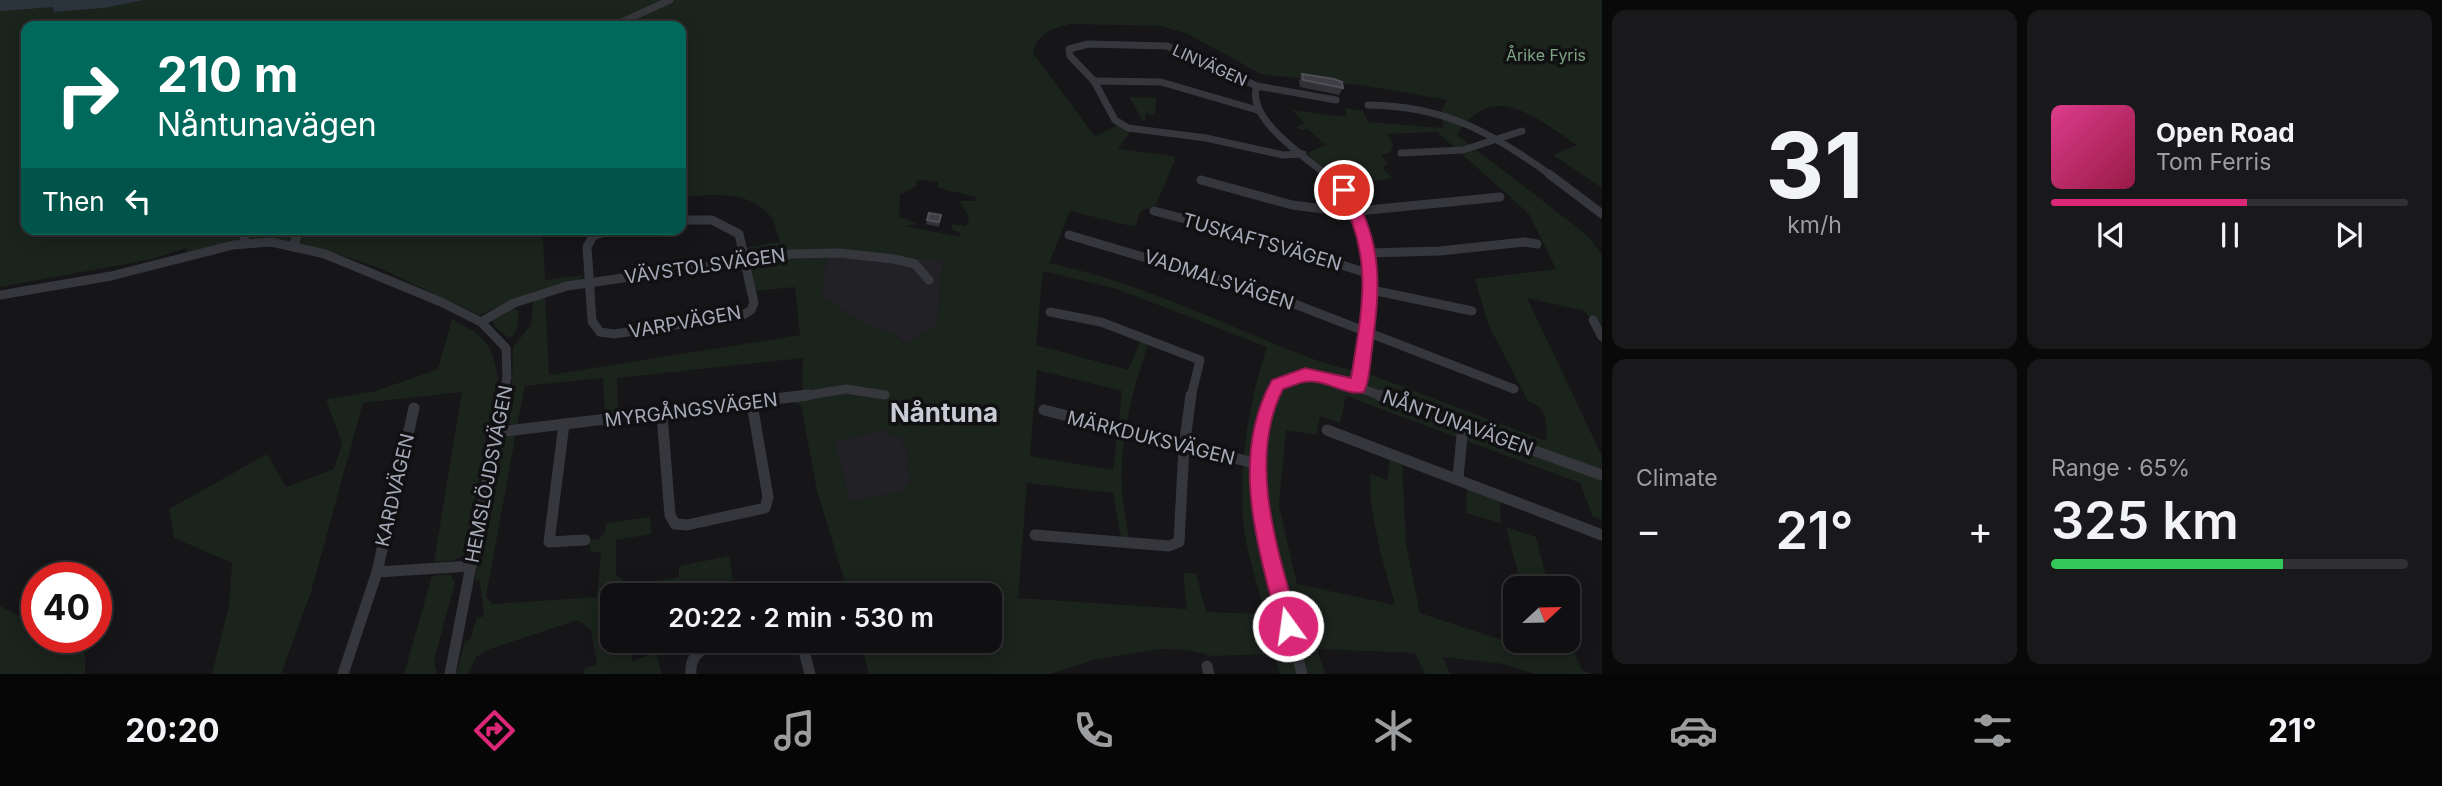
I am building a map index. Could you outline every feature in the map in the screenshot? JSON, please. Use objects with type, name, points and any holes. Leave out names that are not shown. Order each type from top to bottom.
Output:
[{"type":"street","points":[[624,21],[670,0]]},
{"type":"street","name":"LINVÄGEN","points":[[1303,154],[1283,155],[1217,140],[1128,128],[1115,120],[1094,81],[1070,56],[1070,48],[1088,44],[1167,46],[1258,86],[1336,100]]},
{"type":"street","points":[[1094,81],[1161,82],[1238,107],[1257,110]]},
{"type":"street","points":[[1258,86],[1255,90],[1257,110],[1275,132],[1333,178],[1356,210],[1368,253],[1372,290],[1358,387]]},
{"type":"street","points":[[1368,105],[1438,113],[1462,121],[1495,140],[1602,214]]},
{"type":"street","points":[[1401,153],[1463,150],[1522,131]]},
{"type":"street","points":[[1200,180],[1292,205],[1332,211],[1500,197]]},
{"type":"street","name":"TUSKAFTSVÄGEN","points":[[1154,211],[1258,238],[1370,274]]},
{"type":"street","name":"VARPVÄGEN","points":[[593,235],[588,240],[592,321],[596,329],[607,334],[627,332],[743,314],[751,310],[754,303],[739,234],[732,227],[707,218],[686,220]]},
{"type":"street","points":[[244,235],[246,243]]},
{"type":"street","points":[[293,247],[297,235]]},
{"type":"street","name":"VADMALSVÄGEN","points":[[1069,235],[1217,276],[1367,330],[1378,337],[1514,389]]},
{"type":"street","name":"HEMSLÖJDSVÄGEN","points":[[0,295],[111,276],[246,243],[271,242],[325,254],[385,276],[481,323],[506,348],[507,377],[450,674]]},
{"type":"street","points":[[1368,253],[1440,251],[1524,242],[1537,244]]},
{"type":"street","name":"VÄVSTOLSVÄGEN","points":[[481,323],[531,296],[590,283],[745,260],[839,253],[915,264],[929,280]]},
{"type":"street","points":[[1372,290],[1472,311]]},
{"type":"street","points":[[1035,535],[1168,546],[1177,543],[1181,534],[1184,447],[1191,397],[1200,360],[1101,322],[1050,313]]},
{"type":"street","points":[[1602,323],[1593,320],[1602,337]]},
{"type":"street","name":"NÅNTUNAVÄGEN","points":[[1302,674],[1261,520],[1258,464],[1267,405],[1278,385],[1305,375],[1331,378],[1602,475]]},
{"type":"street","name":"MYRGÅNGSVÄGEN","points":[[497,432],[662,415],[846,389],[885,395]]},
{"type":"street","points":[[662,415],[670,515],[675,524],[687,525],[765,508],[768,497],[751,404]]},
{"type":"street","name":"KARDVÄGEN","points":[[342,674],[377,572],[414,408]]},
{"type":"street","name":"MÄRKDUKSVÄGEN","points":[[1044,410],[1258,464]]},
{"type":"street","points":[[564,425],[549,542],[586,540]]},
{"type":"street","points":[[1458,478],[1463,425]]},
{"type":"street","points":[[1327,430],[1602,535]]},
{"type":"street","name":"KARDVÄGEN","points":[[377,572],[471,566]]},
{"type":"street","points":[[691,674],[690,665],[695,653]]},
{"type":"street","points":[[804,653],[810,674]]},
{"type":"shaded area","points":[[0,0],[144,0],[103,8],[54,12],[53,7],[0,11]]},
{"type":"shaded area","points":[[833,249],[943,260],[937,326],[905,344],[896,335],[867,327],[822,296],[824,269]]},
{"type":"shaded area","points":[[887,429],[901,436],[910,462],[905,463],[912,482],[908,490],[850,502],[834,442]]},
{"type":"green space","name":"Årike Fyris","points":[[0,0],[1602,0],[1602,188],[1553,155],[1577,145],[1546,124],[1515,108],[1500,106],[1485,109],[1471,118],[1457,135],[1573,224],[1590,239],[1602,255],[1602,337],[1585,311],[1527,298],[1602,456],[1602,520],[1593,517],[1580,483],[1346,396],[1340,423],[1320,416],[1316,435],[1286,430],[1279,506],[1297,584],[1395,605],[1380,551],[1371,504],[1370,474],[1387,480],[1390,459],[1402,462],[1406,544],[1420,613],[1503,640],[1503,653],[1575,653],[1582,670],[1593,674],[1535,674],[1503,664],[1443,657],[1450,674],[1425,674],[1415,653],[1317,649],[1325,674],[1280,674],[1273,654],[1212,656],[1187,650],[1162,649],[1097,659],[1050,674],[869,674],[863,653],[1002,653],[1002,583],[845,583],[817,491],[801,406],[792,401],[802,391],[803,358],[617,378],[618,415],[605,416],[603,378],[525,386],[517,426],[506,423],[512,385],[513,347],[531,325],[533,301],[545,294],[549,375],[800,335],[795,287],[746,292],[738,249],[780,242],[770,216],[752,202],[740,198],[716,195],[686,197],[686,21],[21,21],[21,235],[543,235],[545,280],[584,275],[577,282],[537,290],[479,315],[379,268],[332,252],[285,241],[187,252],[186,248],[153,259],[0,287]],"holes":[[[1070,24],[1161,26],[1188,34],[1261,74],[1366,86],[1447,100],[1441,111],[1443,128],[1368,122],[1363,111],[1345,108],[1346,117],[1292,110],[1305,124],[1296,127],[1300,130],[1307,129],[1326,145],[1307,153],[1344,187],[1392,178],[1383,168],[1387,163],[1381,155],[1390,153],[1394,144],[1386,134],[1437,132],[1529,214],[1556,269],[1475,279],[1488,324],[1528,401],[1535,404],[1545,416],[1546,441],[1367,373],[1308,357],[1152,294],[1101,276],[1049,263],[1070,211],[1135,227],[1140,212],[1156,205],[1175,160],[1174,156],[1118,149],[1131,131],[1118,125],[1096,136],[1093,134],[1033,53],[1035,46],[1046,33]],[[916,181],[938,182],[938,188],[976,197],[975,201],[959,201],[969,217],[966,226],[952,224],[951,229],[960,233],[960,237],[906,226],[918,224],[899,217],[900,195],[916,186]],[[833,249],[943,261],[937,326],[905,344],[896,335],[859,321],[822,296],[824,269]],[[1043,271],[1117,289],[1267,347],[1250,414],[1242,484],[1244,529],[1265,614],[1206,612],[1196,573],[1183,573],[1187,609],[1018,598],[1027,483],[1113,493],[1121,540],[1129,540],[1122,493],[1123,450],[1133,395],[1149,342],[1141,340],[1128,370],[1036,345]],[[1037,370],[1122,391],[1113,470],[1030,456]],[[886,429],[890,438],[901,436],[910,461],[905,463],[912,482],[905,484],[907,490],[850,502],[835,442]]]},
{"type":"green space","points":[[1129,97],[1156,98],[1155,115],[1146,114],[1145,122],[1143,121]]},
{"type":"green space","points":[[511,308],[518,310],[518,322],[517,330],[509,338],[495,327],[493,320]]},
{"type":"green space","points":[[452,319],[472,330],[485,342],[493,357],[498,379],[465,555],[451,561],[434,562],[462,392],[363,403],[311,592],[281,674],[212,674],[229,605],[232,563],[174,538],[169,509],[267,454],[286,487],[334,469],[342,444],[326,399],[376,391],[438,369]]},
{"type":"green space","points":[[516,433],[486,597],[493,604],[597,597],[601,553],[590,551],[590,540],[599,539],[606,530],[606,523],[650,517],[651,534],[616,540],[616,575],[627,583],[600,583],[600,653],[631,653],[632,661],[656,653],[662,674],[584,674],[583,669],[597,664],[591,630],[578,620],[487,650],[476,657],[468,674],[456,674],[465,641],[470,640],[477,617],[483,617],[480,581],[475,580],[500,442],[509,434]]},
{"type":"green space","points":[[1467,487],[1500,500],[1501,523],[1466,513]]},
{"type":"green space","points":[[1506,527],[1536,537],[1546,576],[1519,576]]},
{"type":"green space","points":[[729,556],[733,580],[723,583],[642,583],[679,577],[679,566]]},
{"type":"green space","points":[[450,574],[455,582],[434,661],[437,674],[404,674],[432,576]]},
{"type":"green space","points":[[0,606],[21,617],[21,653],[85,654],[85,674],[0,674]]},
{"type":"building","points":[[1302,74],[1334,79],[1342,82],[1343,88],[1303,80]]},
{"type":"building","points":[[929,213],[941,215],[939,222],[927,220]]},
{"type":"district","name":"Nåntuna","points":[[944,412]]},
{"type":"route","points":[[1288,626],[1258,504],[1258,464],[1267,405],[1270,394],[1278,385],[1294,376],[1319,375],[1358,387],[1372,290],[1368,253],[1356,210],[1344,190]]}]
